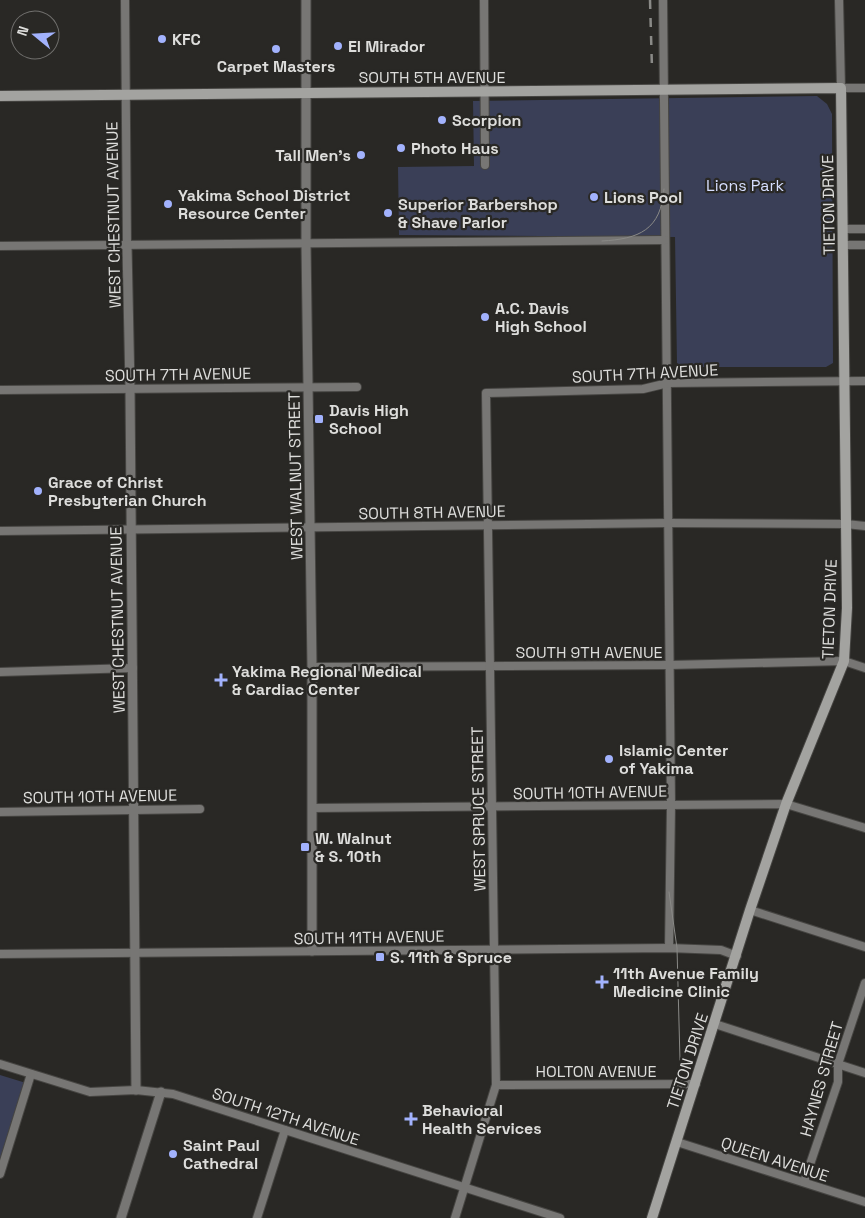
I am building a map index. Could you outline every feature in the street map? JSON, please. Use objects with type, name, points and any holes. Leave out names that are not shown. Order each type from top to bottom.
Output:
[{"type":"main road","name":"SOUTH 5TH AVENUE","points":[[0,96],[841,88]]},
{"type":"main road","name":"TIETON DRIVE","points":[[652,1218],[737,956],[750,910],[786,804],[844,661],[847,608],[841,88]]},
{"type":"street","name":"WEST CHESTNUT AVENUE","points":[[125,0],[136,1090]]},
{"type":"street","name":"WEST WALNUT STREET","points":[[306,0],[306,244],[312,667],[312,951]]},
{"type":"street","points":[[484,0],[484,165]]},
{"type":"street","points":[[663,0],[668,382],[669,948]]},
{"type":"street","name":"TIETON DRIVE","points":[[839,0],[841,88]]},
{"type":"street","name":"SOUTH 5TH AVENUE","points":[[841,88],[865,88]]},
{"type":"street","points":[[843,229],[865,229]]},
{"type":"street","points":[[0,246],[665,240]]},
{"type":"street","points":[[843,245],[865,245]]},
{"type":"street","name":"SOUTH 7TH AVENUE","points":[[486,394],[643,389],[668,382],[865,381]]},
{"type":"street","name":"SOUTH 7TH AVENUE","points":[[0,390],[357,387]]},
{"type":"street","name":"WEST SPRUCE STREET","points":[[455,1218],[496,1085],[486,394]]},
{"type":"street","name":"SOUTH 8TH AVENUE","points":[[0,531],[668,522],[846,524],[865,526]]},
{"type":"street","name":"SOUTH 9TH AVENUE","points":[[312,667],[669,665],[844,661],[865,668]]},
{"type":"street","points":[[0,672],[133,668]]},
{"type":"street","name":"SOUTH 10TH AVENUE","points":[[312,808],[786,804],[865,828]]},
{"type":"street","name":"SOUTH 10TH AVENUE","points":[[0,812],[200,809]]},
{"type":"street","points":[[750,910],[865,948]]},
{"type":"street","name":"SOUTH 11TH AVENUE","points":[[0,954],[669,948],[720,950],[737,956]]},
{"type":"street","name":"HAYNES STREET","points":[[804,1182],[838,1082],[838,1064],[865,983]]},
{"type":"street","points":[[715,1024],[865,1073]]},
{"type":"street","name":"SOUTH 12TH AVENUE","points":[[0,1064],[90,1092],[136,1090],[161,1092],[560,1218]]},
{"type":"street","points":[[0,1174],[32,1074]]},
{"type":"street","name":"HOLTON AVENUE","points":[[496,1085],[696,1084]]},
{"type":"street","points":[[121,1218],[161,1092]]},
{"type":"street","points":[[257,1218],[285,1130]]},
{"type":"street","name":"QUEEN AVENUE","points":[[677,1142],[865,1202]]},
{"type":"green space","name":"Lions Park","points":[[817,96],[827,104],[832,114],[833,363],[826,367],[683,367],[677,363],[675,237],[399,235],[398,167],[474,166],[473,101]]},
{"type":"green space","points":[[0,1075],[26,1083],[0,1164]]},
{"type":"tram line","points":[[602,241],[627,238],[646,230],[658,214],[664,189]]},
{"type":"tram line","points":[[669,892],[677,948],[680,1060]]},
{"type":"railway","points":[[650,0],[652,69]]},
{"type":"place","name":"KFC","points":[[162,39]]},
{"type":"place","name":"El Mirador","points":[[338,46]]},
{"type":"place","name":"Carpet Masters","points":[[276,49]]},
{"type":"place","name":"Scorpion","points":[[442,120]]},
{"type":"place","name":"Photo Haus","points":[[401,148]]},
{"type":"place","name":"Tall Men's","points":[[361,155]]},
{"type":"place","name":"Lions Pool","points":[[594,197]]},
{"type":"place","name":"Yakima School District Resource Center","points":[[168,204]]},
{"type":"place","name":"Superior Barbershop & Shave Parlor","points":[[388,213]]},
{"type":"place","name":"A.C. Davis High School","points":[[485,317]]},
{"type":"place","name":"Davis High School","points":[[319,419]]},
{"type":"place","name":"Grace of Christ Presbyterian Church","points":[[38,491]]},
{"type":"place","name":"Yakima Regional Medical & Cardiac Center","points":[[221,680]]},
{"type":"place","name":"Islamic Center of Yakima","points":[[609,759]]},
{"type":"place","name":"W. Walnut & S. 10th","points":[[305,847]]},
{"type":"place","name":"S. 11th & Spruce","points":[[380,957]]},
{"type":"place","name":"11th Avenue Family Medicine Clinic","points":[[602,982]]},
{"type":"place","name":"Behavioral Health Services","points":[[411,1119]]},
{"type":"place","name":"Saint Paul Cathedral","points":[[173,1154]]}]
